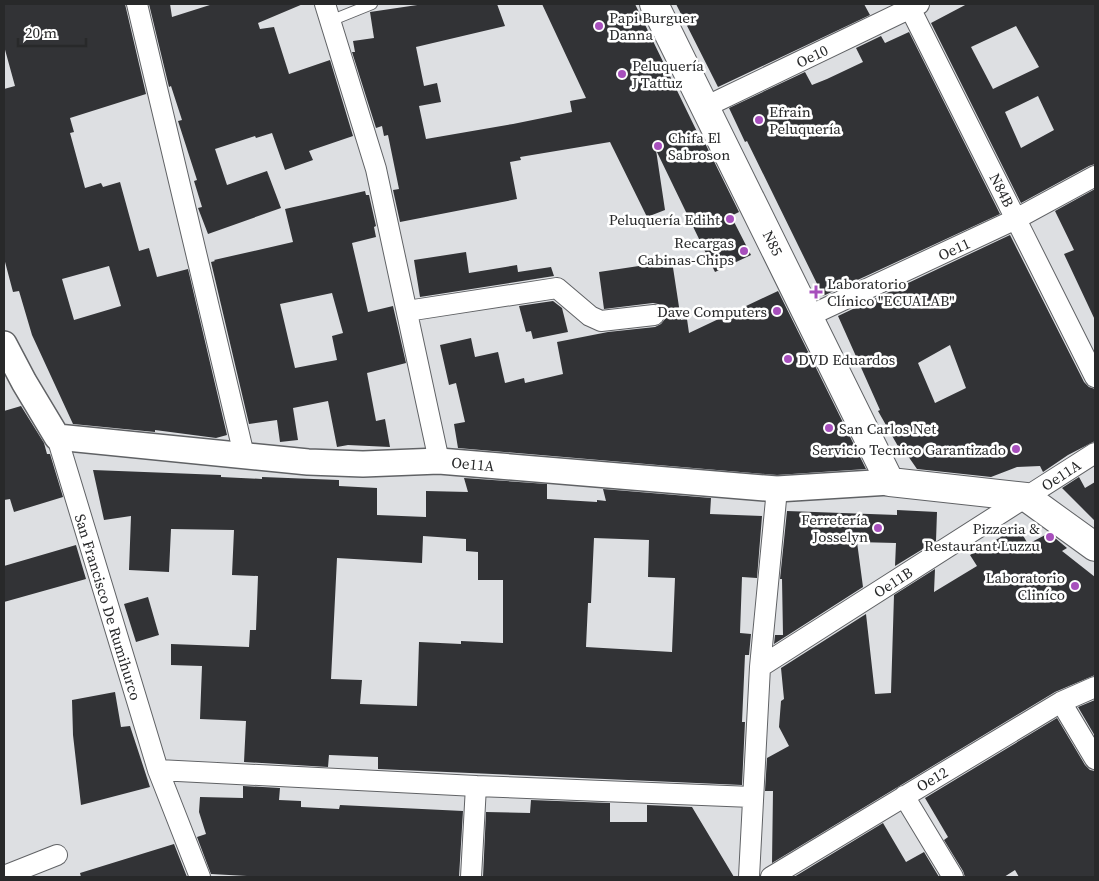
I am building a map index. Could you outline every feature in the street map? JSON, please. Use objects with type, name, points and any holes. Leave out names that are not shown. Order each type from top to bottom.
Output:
[{"type":"main road","name":"N85","points":[[654,4],[890,482]]},
{"type":"main road","points":[[890,482],[1026,497],[1095,547]]},
{"type":"street","points":[[137,4],[244,455]]},
{"type":"street","name":"Oe10","points":[[705,107],[912,5]]},
{"type":"street","name":"N84B","points":[[912,5],[1095,377]]},
{"type":"street","points":[[328,13],[376,169],[439,461]]},
{"type":"street","name":"Oe11","points":[[809,316],[1016,219],[1095,176]]},
{"type":"street","points":[[407,311],[557,288],[590,316],[601,321],[654,315]]},
{"type":"street","name":"San Francisco De Rumihurco","points":[[4,344],[57,437],[158,770],[200,877]]},
{"type":"street","name":"Oe11A","points":[[57,437],[308,462],[363,464],[439,461],[777,488],[890,482]]},
{"type":"street","name":"Oe11A","points":[[1026,497],[1095,453]]},
{"type":"street","points":[[749,877],[760,667],[777,488]]},
{"type":"street","name":"Oe11B","points":[[760,667],[1026,497]]},
{"type":"street","name":"Oe12","points":[[771,877],[1061,702],[1095,687]]},
{"type":"street","points":[[1061,702],[1095,759]]},
{"type":"street","points":[[158,770],[752,798]]},
{"type":"street","points":[[471,877],[476,786]]},
{"type":"street","points":[[904,796],[953,877]]},
{"type":"street","points":[[4,876],[57,856]]},
{"type":"lane","points":[[328,13],[372,4]]},
{"type":"building","points":[[4,4],[125,4],[146,94],[70,118],[74,132],[70,133],[85,188],[101,183],[103,187],[120,182],[139,251],[149,248],[157,277],[188,269],[227,435],[216,438],[155,430],[155,432],[73,424],[32,335],[19,291],[13,292],[4,258],[4,89],[15,86],[4,46]],"holes":[[[109,266],[121,306],[74,320],[62,279]]]},
{"type":"building","points":[[149,4],[170,4],[172,17],[213,4],[303,4],[258,23],[260,29],[274,27],[289,74],[330,60],[353,136],[309,151],[313,160],[285,170],[272,133],[256,138],[255,136],[215,149],[227,185],[267,171],[281,208],[208,234],[198,208],[202,207],[194,181],[197,180],[178,121],[182,120],[171,86],[169,87]]},
{"type":"building","points":[[424,4],[497,4],[505,26],[416,47],[424,86],[437,83],[441,102],[419,106],[426,139],[572,112],[570,101],[586,98],[542,4],[635,4],[702,142],[704,141],[739,212],[731,216],[751,255],[715,272],[656,150],[665,210],[647,217],[610,142],[520,157],[521,160],[510,162],[517,199],[400,222],[393,190],[399,189],[388,135],[384,136],[382,126],[376,128],[352,52],[355,52],[353,41],[374,38],[370,12]]},
{"type":"building","points":[[676,4],[864,4],[870,15],[718,87]]},
{"type":"building","points":[[967,4],[1095,4],[1095,164],[1021,203],[931,23]],"holes":[[[1016,26],[1039,67],[993,89],[971,47]],[[1038,96],[1054,130],[1021,148],[1005,112]]]},
{"type":"building","points":[[909,32],[1000,214],[823,296],[729,108],[805,72],[812,85],[827,79],[863,62],[856,48],[881,36],[885,43]]},
{"type":"building","points":[[1095,189],[1095,320],[1064,254],[1074,250],[1055,211]]},
{"type":"building","points":[[365,191],[366,195],[369,195],[376,226],[374,227],[376,237],[352,243],[368,312],[393,306],[406,363],[367,373],[376,421],[385,419],[390,447],[348,445],[337,447],[328,401],[293,408],[298,440],[280,442],[277,420],[249,424],[211,262],[293,242],[285,209]],"holes":[[[332,293],[343,333],[332,336],[337,360],[295,368],[280,304]]]},
{"type":"building","points":[[1010,235],[1084,382],[1089,387],[1095,389],[1095,441],[1068,455],[1043,472],[1040,466],[1017,467],[991,477],[917,469],[901,446],[899,448],[878,411],[880,410],[838,316]],"holes":[[[950,345],[966,388],[935,403],[918,363]]]},
{"type":"building","points":[[466,252],[469,273],[517,265],[518,272],[551,267],[554,276],[420,297],[414,260]]},
{"type":"building","points":[[672,261],[681,320],[687,319],[689,333],[778,291],[866,469],[777,475],[458,448],[454,424],[465,422],[456,383],[449,385],[440,345],[471,338],[475,357],[498,352],[505,383],[524,378],[525,383],[563,374],[557,342],[608,332],[655,327],[665,319],[666,313],[664,308],[653,303],[604,309],[599,272]]},
{"type":"building","points":[[553,301],[562,308],[568,332],[533,339],[531,331],[526,332],[519,306]]},
{"type":"building","points":[[21,406],[44,443],[47,454],[50,454],[63,497],[14,512],[10,499],[4,500],[4,411]]},
{"type":"building","points":[[93,470],[221,475],[221,477],[262,479],[262,477],[339,480],[339,486],[377,488],[377,515],[426,517],[426,491],[468,492],[464,478],[547,484],[547,499],[606,501],[603,489],[711,498],[710,514],[762,516],[757,578],[742,577],[740,633],[751,634],[749,655],[745,655],[742,722],[745,722],[742,785],[378,769],[378,757],[329,755],[328,767],[244,762],[246,721],[200,719],[202,666],[171,665],[171,644],[249,647],[250,630],[256,630],[258,576],[232,575],[234,530],[171,529],[169,572],[129,570],[131,516],[104,520]],"holes":[[[423,536],[466,539],[466,551],[478,552],[478,580],[503,580],[503,643],[419,642],[417,706],[360,704],[362,680],[331,679],[337,558],[422,563]],[[594,538],[649,540],[648,577],[675,578],[672,652],[586,647],[588,603],[591,603]]]},
{"type":"building","points":[[1079,477],[1085,488],[1095,482],[1095,521],[1062,488]]},
{"type":"building","points":[[897,510],[937,512],[936,541],[895,566],[896,543],[857,542],[863,587],[774,644],[775,635],[783,635],[782,579],[780,579],[787,511],[897,515]]},
{"type":"building","points":[[1018,527],[1028,544],[1049,533],[1067,548],[1062,551],[1095,577],[1095,675],[1055,692],[772,863],[773,791],[765,791],[767,758],[789,746],[779,727],[781,701],[784,699],[781,668],[866,614],[875,694],[891,693],[894,595],[935,569],[934,592],[977,566],[970,555]]},
{"type":"building","points":[[76,545],[86,579],[4,602],[4,566]]},
{"type":"building","points":[[148,597],[159,635],[136,642],[124,604]]},
{"type":"building","points":[[115,692],[121,727],[130,726],[150,787],[81,805],[73,735],[72,700]]},
{"type":"building","points":[[1095,700],[1095,736],[1078,707]]},
{"type":"building","points":[[1057,718],[1085,765],[1090,770],[1095,771],[1095,877],[1019,877],[1015,870],[1004,877],[965,877],[944,840],[948,837],[925,798]]},
{"type":"building","points":[[243,786],[280,788],[279,800],[301,801],[301,807],[339,809],[340,805],[463,811],[459,877],[265,877],[211,874],[197,837],[206,834],[199,812],[200,797],[243,798]]},
{"type":"building","points":[[531,800],[610,803],[610,822],[647,822],[647,805],[692,807],[734,877],[483,877],[486,812],[530,813]]},
{"type":"building","points":[[883,823],[906,862],[924,852],[939,877],[794,877]]},
{"type":"building","points":[[174,844],[187,877],[81,877],[80,873]]},
{"type":"place","name":"Papi Burguer Danna","points":[[599,26]]},
{"type":"place","name":"Peluquería J Tattuz","points":[[622,74]]},
{"type":"place","name":"Efrain Peluquería","points":[[759,120]]},
{"type":"place","name":"Chifa El Sabroson","points":[[658,146]]},
{"type":"place","name":"Peluquería Ediht","points":[[730,219]]},
{"type":"place","name":"Recargas Cabinas-Chips","points":[[744,251]]},
{"type":"place","name":"Laboratorio Clínico \"ECUALAB\"","points":[[816,292]]},
{"type":"place","name":"Dave Computers","points":[[777,311]]},
{"type":"place","name":"DVD Eduardos","points":[[788,359]]},
{"type":"place","name":"San Carlos Net","points":[[829,428]]},
{"type":"place","name":"Servicio Tecnico Garantizado","points":[[1016,449]]},
{"type":"place","name":"Ferretería Josselyn","points":[[878,528]]},
{"type":"place","name":"Pizzeria & Restaurant Luzzu","points":[[1050,537]]},
{"type":"place","name":"Laboratorio Cliníco","points":[[1075,586]]}]
